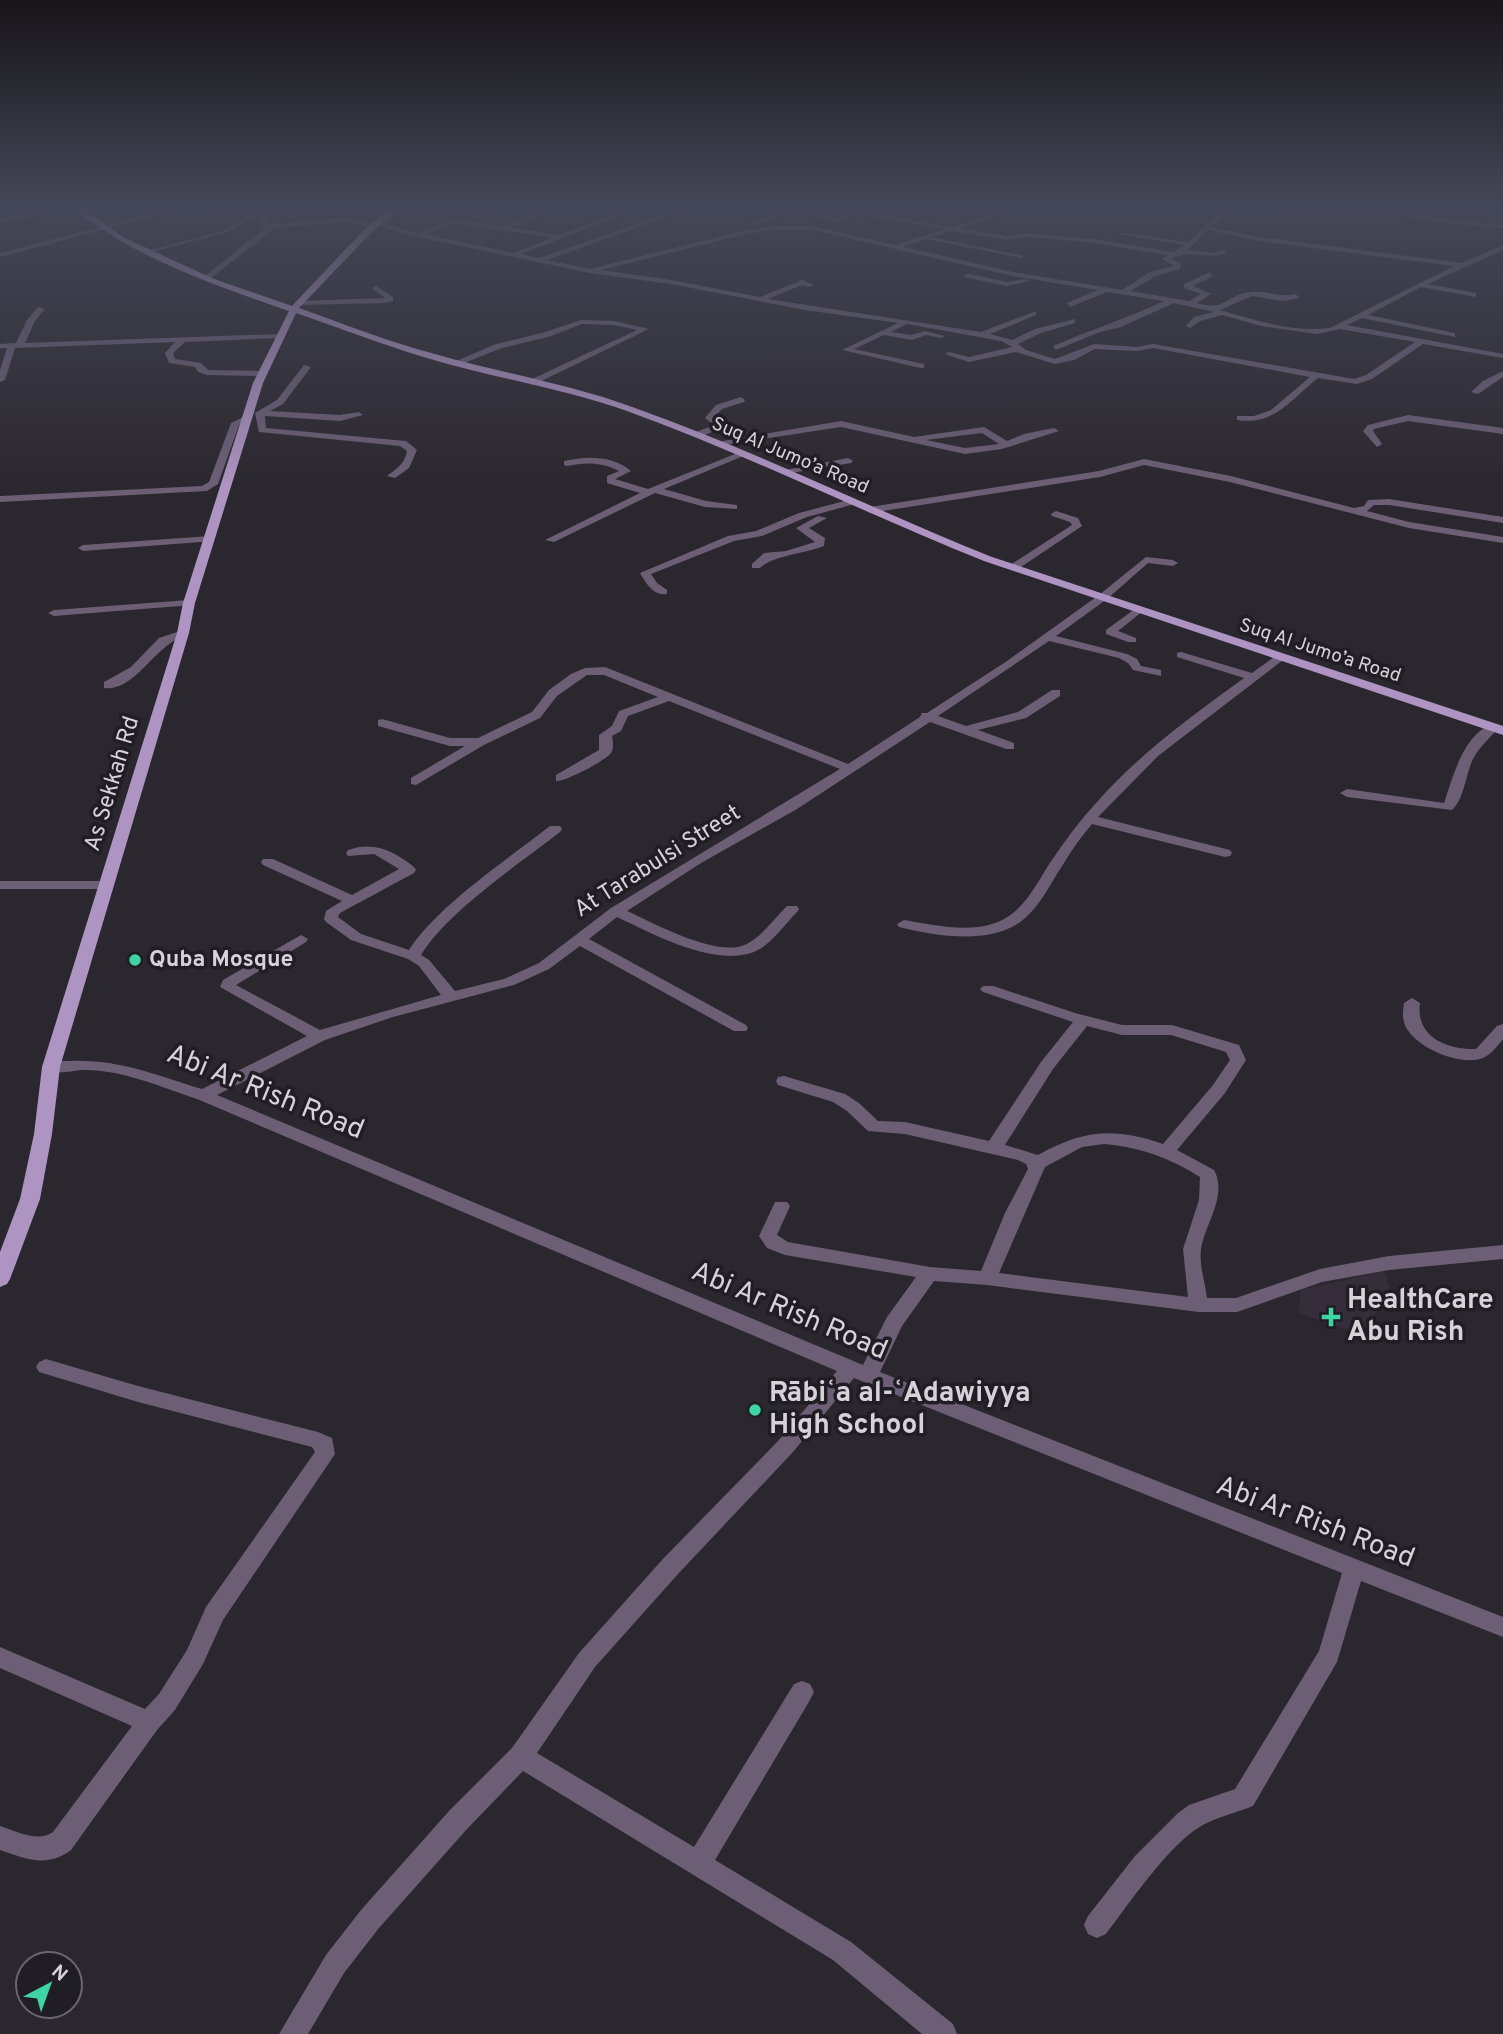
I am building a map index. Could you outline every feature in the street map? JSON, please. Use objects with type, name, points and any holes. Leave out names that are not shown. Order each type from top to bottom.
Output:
[{"type":"main road","name":"Suq Al Jumo’a Road","points":[[270,298],[456,363],[596,398],[785,471],[953,545],[1498,729]]},
{"type":"main road","name":"As Sekkah Rd","points":[[0,1279],[30,1199],[43,1134],[51,1067],[183,634],[189,603],[253,414],[262,373],[297,306],[305,298]]},
{"type":"street","points":[[297,306],[385,302],[389,298]]},
{"type":"street","points":[[755,298],[983,334],[1013,343],[1021,350]]},
{"type":"street","points":[[1070,305],[1086,298]]},
{"type":"street","points":[[1162,298],[1191,303],[1251,322],[1307,331],[1327,331],[1394,298]]},
{"type":"street","points":[[1191,303],[1200,298]]},
{"type":"street","points":[[1190,326],[1244,298]]},
{"type":"street","points":[[1056,348],[1097,331],[1118,326],[1173,300]]},
{"type":"street","points":[[1,380],[15,346],[41,309]]},
{"type":"street","points":[[983,334],[1034,313]]},
{"type":"street","points":[[1359,315],[1452,335]]},
{"type":"street","points":[[1013,343],[1038,331],[1072,321]]},
{"type":"street","points":[[456,363],[499,346],[545,335],[581,322],[614,323],[645,329],[533,382]]},
{"type":"street","points":[[907,323],[846,349],[921,366]]},
{"type":"street","points":[[1337,326],[1503,356]]},
{"type":"street","points":[[883,333],[912,338],[925,333],[952,337],[966,331]]},
{"type":"street","points":[[0,346],[280,336]]},
{"type":"street","points":[[184,338],[169,354],[172,361],[198,365],[206,372],[262,373]]},
{"type":"street","points":[[949,354],[969,359],[1012,349],[1055,362],[1071,358],[1094,345],[1137,349],[1153,346],[1316,376],[1363,380],[1424,340]]},
{"type":"street","points":[[0,499],[204,489],[213,484],[235,423],[280,402],[307,367]]},
{"type":"street","points":[[1475,392],[1503,374]]},
{"type":"street","points":[[1240,418],[1260,419],[1275,414],[1301,386],[1316,376]]},
{"type":"street","points":[[697,435],[721,425],[709,418],[719,407],[741,400]]},
{"type":"street","points":[[253,414],[340,418],[359,415]]},
{"type":"street","points":[[253,414],[262,430],[267,432],[403,443],[412,450],[411,459],[403,471],[392,476]]},
{"type":"street","points":[[1377,444],[1368,431],[1371,427],[1401,418],[1503,431]]},
{"type":"street","points":[[716,443],[834,424],[960,451],[1006,444],[1054,431]]},
{"type":"street","points":[[912,439],[984,430],[1006,444]]},
{"type":"street","points":[[550,540],[652,491],[743,454]]},
{"type":"street","points":[[567,463],[593,460],[618,466],[626,471],[610,478],[610,481],[705,504],[734,507]]},
{"type":"street","points":[[785,471],[848,461]]},
{"type":"street","points":[[870,510],[1100,474],[1144,463],[1198,474],[1203,472],[1409,524],[1503,540]]},
{"type":"street","points":[[663,592],[653,585],[645,573],[732,538],[758,534],[803,515],[852,502]]},
{"type":"street","points":[[1357,510],[1367,508],[1371,502],[1389,502],[1503,520]]},
{"type":"street","points":[[756,566],[768,555],[774,557],[790,554],[794,550],[820,544],[821,540],[801,528],[824,517],[822,512]]},
{"type":"street","points":[[1014,567],[1075,528],[1074,520],[1056,514]]},
{"type":"street","points":[[83,548],[210,539]]},
{"type":"street","name":"At Tarabulsi Street","points":[[203,1096],[319,1037],[387,1014],[509,982],[544,967],[616,911],[696,860],[792,806],[1011,663],[1103,597],[1146,560],[1173,563]]},
{"type":"street","points":[[54,613],[189,603]]},
{"type":"street","points":[[1132,640],[1110,632],[1139,609]]},
{"type":"street","points":[[108,685],[137,668],[145,657],[170,635],[183,634]]},
{"type":"street","points":[[1045,637],[1123,656],[1133,661],[1137,668],[1157,673]]},
{"type":"street","points":[[1181,655],[1253,677]]},
{"type":"street","points":[[904,924],[960,932],[1008,924],[1038,891],[1089,819],[1169,738],[1280,657]]},
{"type":"street","points":[[416,781],[480,742],[536,715],[562,685],[585,672],[613,672],[668,697],[848,768]]},
{"type":"street","points":[[966,731],[981,724],[1022,715],[1056,693]]},
{"type":"street","points":[[561,778],[605,752],[605,735],[617,729],[623,714],[668,697]]},
{"type":"street","points":[[926,716],[1010,746]]},
{"type":"street","points":[[382,723],[450,742],[480,742]]},
{"type":"street","points":[[1347,793],[1447,807],[1451,804],[1464,763],[1473,746],[1498,729]]},
{"type":"street","points":[[1089,819],[1225,853]]},
{"type":"street","points":[[413,956],[421,943],[464,900],[555,829]]},
{"type":"street","points":[[353,853],[366,848],[376,849],[409,870],[352,900],[331,914],[331,919],[356,937],[413,956],[424,963],[451,997]]},
{"type":"street","points":[[268,862],[352,900]]},
{"type":"street","points":[[0,885],[106,885]]},
{"type":"street","points":[[616,911],[695,944],[723,953],[734,953],[753,947],[792,909]]},
{"type":"street","points":[[300,939],[228,983],[228,987],[319,1037]]},
{"type":"street","points":[[578,939],[740,1028]]},
{"type":"street","points":[[988,989],[1122,1030],[1172,1030],[1188,1034],[1224,1045],[1238,1054],[1238,1060],[1219,1089],[1165,1153]]},
{"type":"street","points":[[1412,1003],[1408,1015],[1410,1023],[1421,1038],[1467,1055],[1480,1054],[1503,1029]]},
{"type":"street","points":[[995,1148],[1045,1067],[1062,1043],[1084,1020]]},
{"type":"street","name":"Abi Ar Rish Road","points":[[51,1067],[86,1065],[117,1068],[203,1096],[860,1373],[1503,1628]]},
{"type":"street","points":[[784,1082],[839,1098],[874,1127],[905,1128],[995,1148],[1023,1155],[1036,1164],[1037,1169],[1014,1213],[987,1278]]},
{"type":"street","points":[[1036,1164],[1089,1139],[1122,1140],[1165,1153],[1198,1167],[1211,1180],[1192,1251],[1199,1305]]},
{"type":"street","points":[[781,1206],[768,1236],[773,1243],[785,1248],[930,1274],[987,1278],[1199,1305],[1237,1305],[1320,1276],[1389,1263],[1503,1252]]},
{"type":"street","points":[[293,2034],[335,1964],[370,1919],[458,1820],[521,1756],[587,1660],[670,1567],[860,1373],[930,1274]]},
{"type":"street","points":[[0,1838],[46,1851],[54,1849],[167,1702],[188,1668],[219,1606],[325,1454],[325,1444],[318,1440],[127,1391],[46,1367]]},
{"type":"street","points":[[1097,1925],[1119,1895],[1162,1847],[1196,1815],[1244,1798],[1329,1655],[1354,1568]]},
{"type":"street","points":[[0,1657],[149,1722]]},
{"type":"street","points":[[699,1863],[803,1692]]},
{"type":"street","points":[[521,1756],[842,1951],[943,2034]]},
{"type":"shaded area","points":[[1384,1271],[1390,1288],[1363,1335],[1298,1313],[1301,1290]]},
{"type":"place","name":"Quba Mosque","points":[[135,960]]},
{"type":"place","name":"HealthCare Abu Rish","points":[[1331,1317]]},
{"type":"place","name":"Rābiʿa al-ʿAdawiyya High School","points":[[755,1410]]}]
